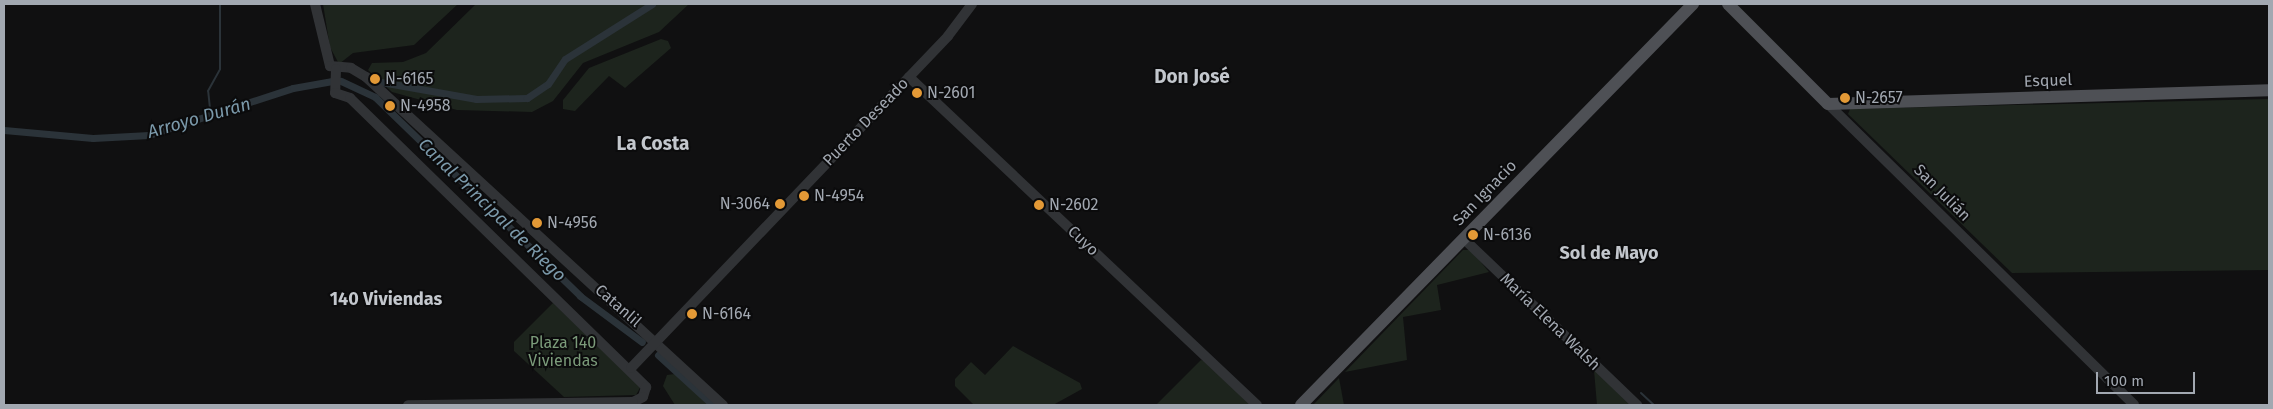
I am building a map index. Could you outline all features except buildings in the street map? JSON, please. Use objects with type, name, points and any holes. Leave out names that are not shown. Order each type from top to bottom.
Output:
[{"type":"main road","name":"San Ignacio","points":[[1301,405],[1693,4]]},
{"type":"main road","name":"San Julián","points":[[1728,4],[1828,104]]},
{"type":"main road","name":"Esquel","points":[[1828,104],[2269,90]]},
{"type":"street","points":[[315,4],[329,65],[336,69],[335,93],[350,98],[645,383],[644,394],[634,402],[408,405]]},
{"type":"street","name":"Puerto Deseado","points":[[631,368],[909,77],[972,4]]},
{"type":"street","name":"Catanlil","points":[[336,69],[351,68],[366,76],[658,340],[723,405]]},
{"type":"street","name":"Cuyo","points":[[909,77],[1257,405]]},
{"type":"street","name":"San Julián","points":[[1828,104],[2134,405]]},
{"type":"street","name":"María Elena Walsh","points":[[1464,239],[1637,405]]},
{"type":"green space","points":[[323,4],[458,4],[414,45],[353,53],[339,64],[330,47]]},
{"type":"green space","points":[[476,4],[689,4],[659,32],[583,63],[553,101],[532,112],[457,110],[392,92],[368,70],[372,63],[403,62],[426,53]]},
{"type":"green space","points":[[661,39],[668,41],[671,48],[625,88],[609,76],[575,111],[563,109],[563,100],[589,68]]},
{"type":"green space","points":[[2269,99],[2269,270],[2012,273],[1848,114],[1850,109]]},
{"type":"green space","points":[[1463,250],[1471,250],[1489,272],[1437,285],[1441,310],[1403,317],[1407,360],[1345,372]]},
{"type":"green space","name":"Plaza 140 Viviendas","points":[[553,303],[641,386],[636,395],[564,397],[514,351],[514,342]]},
{"type":"green space","points":[[1013,346],[1080,383],[1082,389],[1053,405],[974,405],[955,386],[955,379],[971,362],[985,375]]},
{"type":"green space","points":[[1201,360],[1204,361],[1251,405],[1156,405]]},
{"type":"green space","points":[[1594,370],[1632,405],[1597,405]]},
{"type":"green space","points":[[675,374],[709,405],[675,405],[663,386],[667,375]]},
{"type":"green space","points":[[1339,378],[1344,405],[1313,405]]},
{"type":"waterway","points":[[211,118],[208,91],[220,69],[220,4]]},
{"type":"waterway","name":"Arroyo Durán","points":[[381,82],[476,99],[527,98],[548,84],[565,59],[652,4]]},
{"type":"waterway","name":"Arroyo Durán","points":[[4,130],[93,138],[149,135],[293,88],[332,81]]},
{"type":"waterway","name":"Canal Principal de Riego","points":[[341,81],[375,97],[580,296],[642,342]]},
{"type":"waterway","name":"Canal Principal de Riego","points":[[658,355],[713,405]]},
{"type":"waterway","points":[[1641,393],[1654,405]]},
{"type":"place","name":"N-6165","points":[[375,79]]},
{"type":"place","name":"N-2601","points":[[917,93]]},
{"type":"place","name":"N-2657","points":[[1845,98]]},
{"type":"place","name":"N-4958","points":[[390,106]]},
{"type":"place","name":"N-4954","points":[[804,196]]},
{"type":"place","name":"N-3064","points":[[780,204]]},
{"type":"place","name":"N-2602","points":[[1039,205]]},
{"type":"place","name":"N-4956","points":[[537,223]]},
{"type":"place","name":"N-6136","points":[[1473,235]]},
{"type":"place","name":"N-6164","points":[[692,314]]},
{"type":"district","name":"Don José","points":[[1192,77]]},
{"type":"district","name":"La Costa","points":[[653,144]]},
{"type":"district","name":"Sol de Mayo","points":[[1609,253]]},
{"type":"district","name":"140 Viviendas","points":[[386,299]]}]
